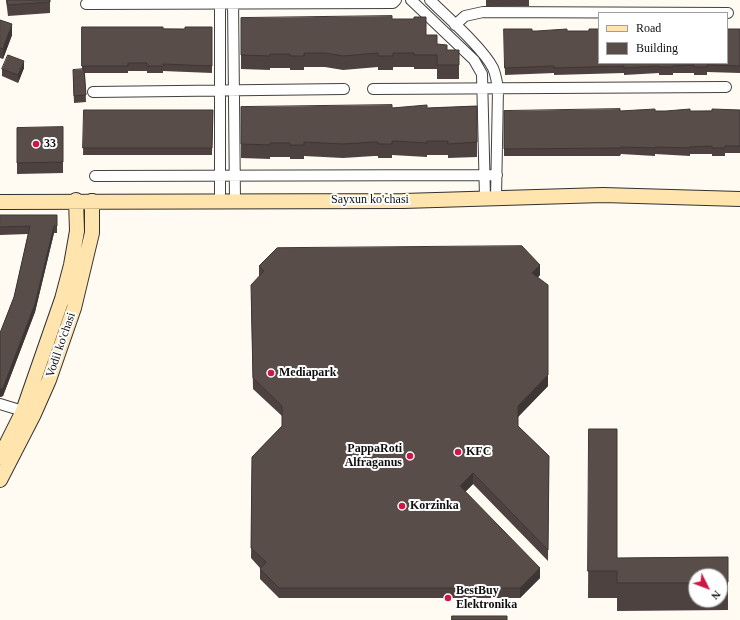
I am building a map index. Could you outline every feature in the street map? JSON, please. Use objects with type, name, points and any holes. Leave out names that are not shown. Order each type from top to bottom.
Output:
[{"type":"street","points":[[86,4],[220,2],[393,3],[396,0]]},
{"type":"street","points":[[411,0],[474,60],[482,74],[485,175],[491,198]]},
{"type":"street","points":[[430,0],[487,59],[493,68],[498,89],[497,175],[491,198]]},
{"type":"street","points":[[220,2],[220,200]]},
{"type":"street","points":[[233,2],[235,200]]},
{"type":"street","points":[[455,25],[465,16],[483,12],[598,12]]},
{"type":"street","points":[[373,89],[726,87]]},
{"type":"street","points":[[93,92],[344,89]]},
{"type":"street","points":[[95,176],[497,175]]},
{"type":"street","name":"Sayxun ko'chasi","points":[[0,202],[76,200],[403,201],[603,195],[740,199]]},
{"type":"street","points":[[722,198],[740,206]]},
{"type":"street","name":"Vodil ko'chasi","points":[[0,457],[23,411],[51,336],[67,282],[77,231],[76,200]]},
{"type":"street","name":"Vodil ko'chasi","points":[[0,480],[46,387],[74,308],[92,233],[92,200]]},
{"type":"street","points":[[0,404],[23,411]]},
{"type":"building","points":[[7,0],[50,0],[50,2],[8,5]]},
{"type":"building","points":[[392,16],[392,19],[414,19],[414,17],[426,17],[426,35],[437,35],[437,44],[447,45],[447,50],[459,50],[459,65],[437,65],[437,55],[414,55],[414,53],[393,53],[393,56],[378,56],[378,53],[343,56],[325,53],[304,53],[304,56],[290,56],[290,54],[270,54],[270,56],[241,55],[241,18]]},
{"type":"building","points":[[0,20],[12,24],[3,49],[0,48]]},
{"type":"building","points":[[82,27],[163,27],[163,29],[185,29],[185,27],[212,27],[212,66],[163,64],[163,66],[147,66],[147,63],[128,63],[128,66],[82,66]]},
{"type":"building","points":[[504,29],[532,29],[532,31],[537,31],[567,29],[567,31],[589,31],[589,29],[598,29],[598,64],[728,64],[728,29],[740,29],[740,66],[707,65],[707,67],[694,67],[694,65],[673,67],[659,66],[624,68],[624,66],[554,68],[554,66],[505,68]]},
{"type":"building","points":[[8,55],[24,61],[18,75],[2,69]]},
{"type":"building","points":[[84,69],[86,95],[74,96],[73,70]]},
{"type":"building","points":[[392,105],[392,108],[427,105],[427,108],[477,106],[477,142],[448,144],[448,141],[427,141],[427,143],[392,141],[392,144],[378,144],[378,142],[343,144],[304,142],[304,145],[290,145],[290,143],[270,143],[270,145],[241,144],[241,107]]},
{"type":"building","points":[[620,109],[620,111],[655,109],[655,111],[690,109],[690,111],[712,111],[712,109],[740,110],[740,146],[725,146],[725,148],[712,148],[712,146],[690,148],[621,147],[504,149],[504,111]]},
{"type":"building","points":[[84,110],[213,110],[212,148],[83,148]]},
{"type":"building","points":[[63,127],[63,162],[17,163],[17,128]]},
{"type":"building","points":[[0,215],[57,215],[57,226],[54,226],[35,304],[3,388],[0,390],[0,333],[14,297],[30,226],[0,227]]},
{"type":"building","points":[[522,246],[540,265],[532,273],[548,285],[548,375],[518,406],[518,426],[549,456],[548,550],[473,473],[460,486],[540,568],[520,588],[279,588],[260,569],[266,562],[251,548],[252,457],[282,426],[282,406],[253,378],[251,285],[264,271],[259,266],[277,248]]},
{"type":"building","points":[[589,429],[617,429],[617,558],[728,557],[728,568],[688,568],[688,583],[617,583],[617,571],[588,571]]},
{"type":"building","points":[[452,616],[507,616],[507,620],[452,620]]},
{"type":"place","name":"33","points":[[36,144]]},
{"type":"place","name":"Mediapark","points":[[271,373]]},
{"type":"place","name":"KFC","points":[[458,452]]},
{"type":"place","name":"PappaRoti Alfraganus","points":[[410,456]]},
{"type":"place","name":"Korzinka","points":[[402,506]]},
{"type":"place","name":"BestBuy Elektronika","points":[[448,598]]}]
